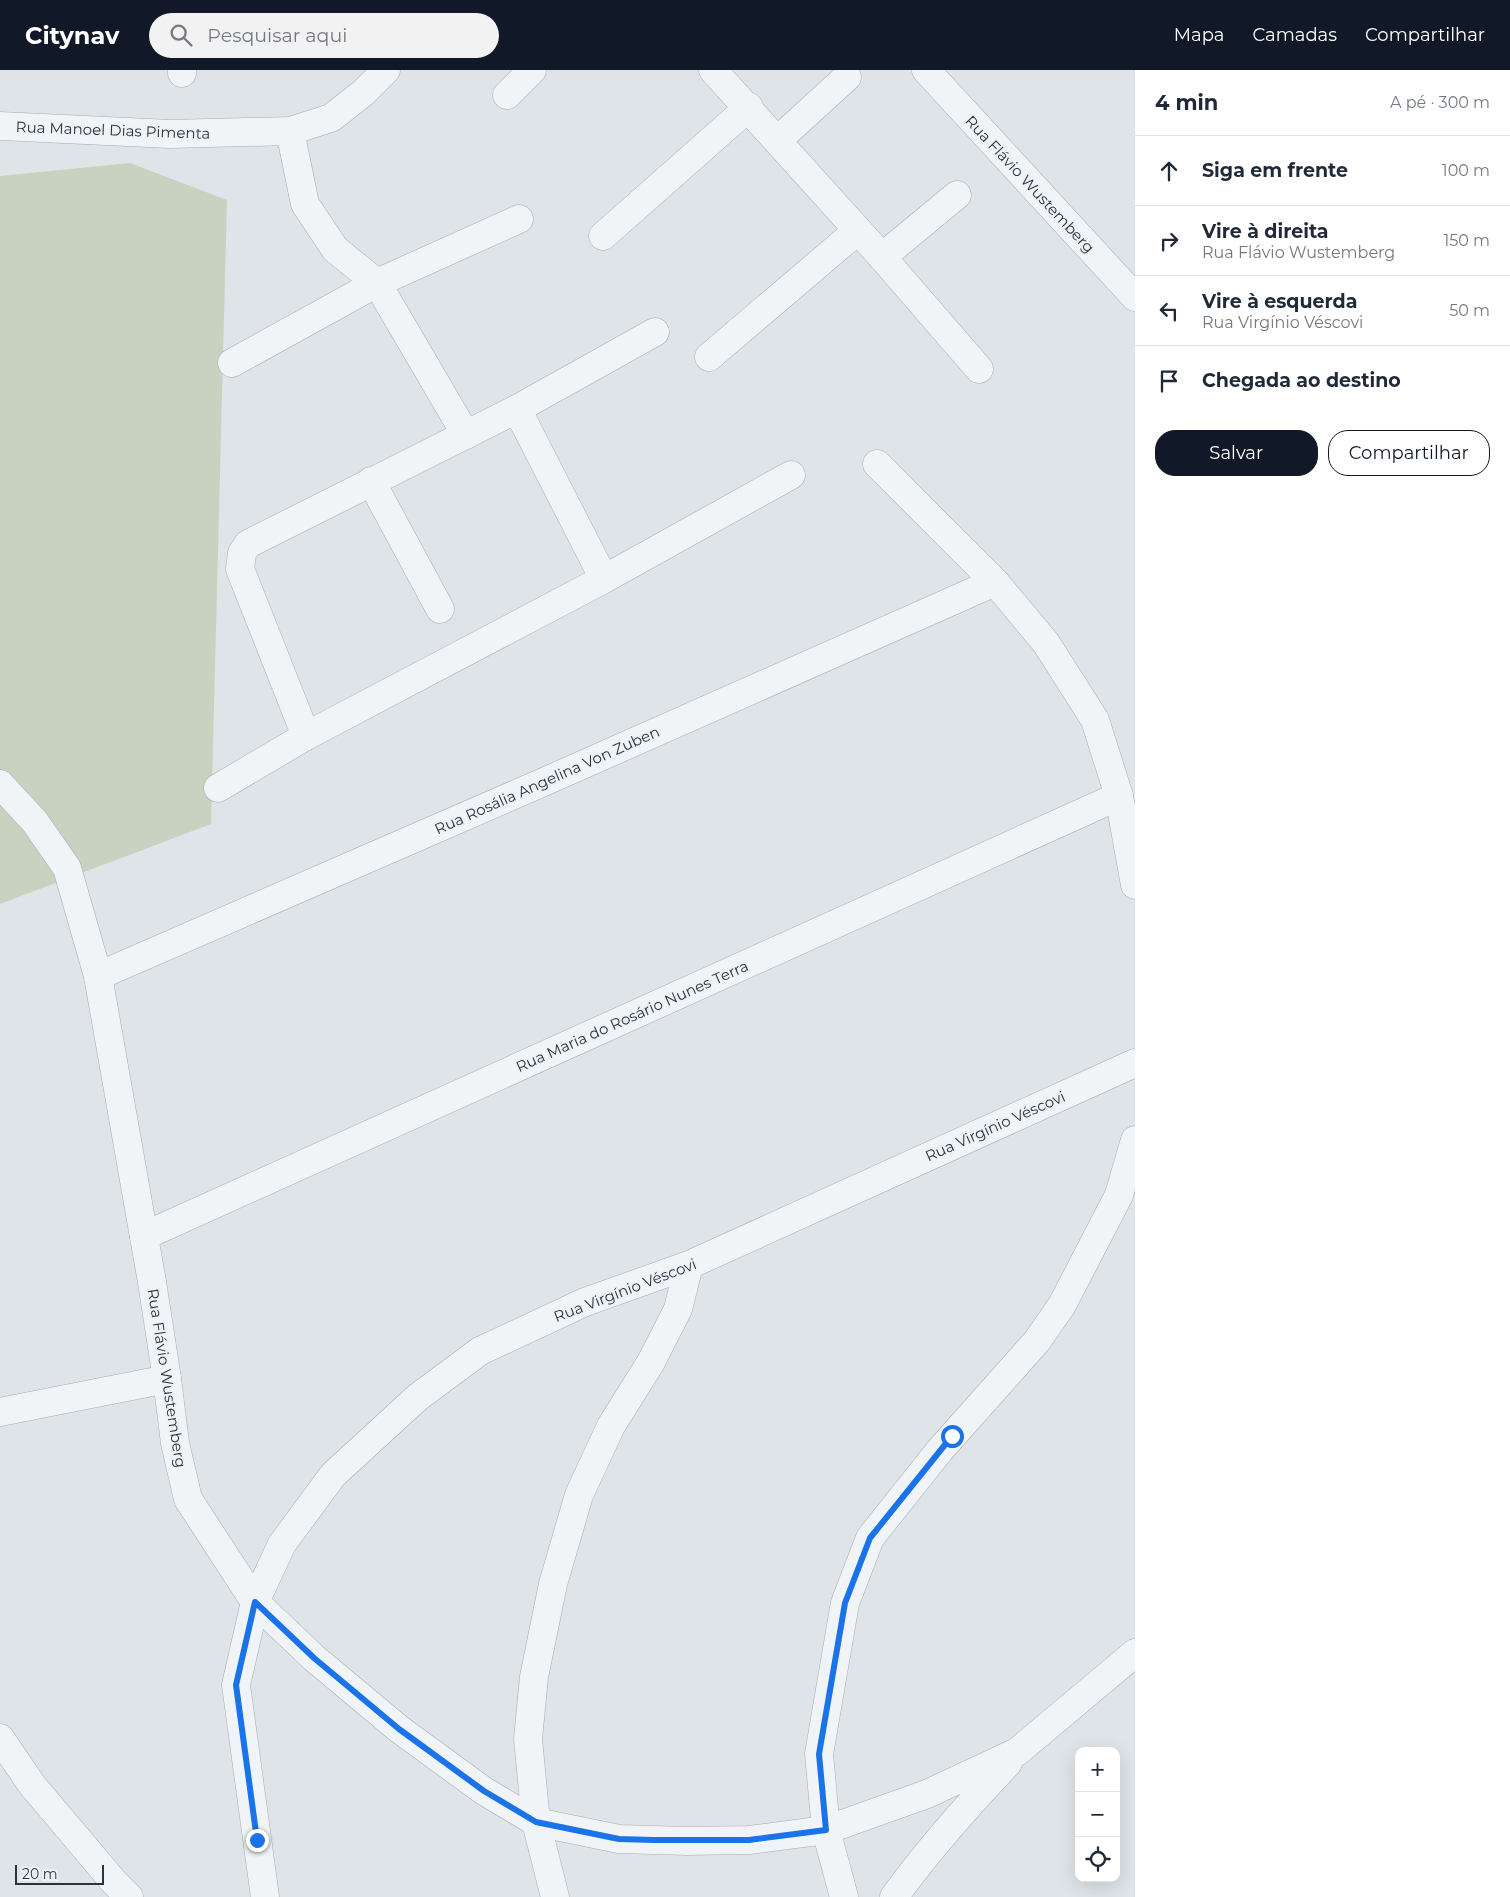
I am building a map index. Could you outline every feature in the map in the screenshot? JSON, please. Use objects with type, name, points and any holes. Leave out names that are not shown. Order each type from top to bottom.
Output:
[{"type":"street","name":"Rua Manoel Dias Pimenta","points":[[0,126],[170,134],[290,131],[331,118],[363,93],[386,70]]},
{"type":"street","points":[[507,95],[532,70]]},
{"type":"street","points":[[714,70],[749,107],[978,369]]},
{"type":"street","name":"Rua Flávio Wustemberg","points":[[926,70],[1135,297]]},
{"type":"street","points":[[778,140],[847,76]]},
{"type":"street","points":[[603,236],[749,107]]},
{"type":"street","points":[[290,131],[305,204],[336,249],[378,283],[466,435]]},
{"type":"street","points":[[882,258],[956,195]]},
{"type":"street","points":[[232,362],[378,283],[519,219]]},
{"type":"street","points":[[709,357],[857,230]]},
{"type":"street","points":[[306,736],[240,569],[242,554],[248,544],[371,481],[517,410],[655,332]]},
{"type":"street","points":[[517,410],[604,579]]},
{"type":"street","points":[[877,464],[995,582],[1046,643],[1094,720],[1119,796],[1135,885]]},
{"type":"street","points":[[218,788],[306,736],[604,579],[791,475]]},
{"type":"street","points":[[371,481],[440,609]]},
{"type":"street","name":"Rua Rosália Angelina Von Zuben","points":[[98,976],[546,781],[995,582]]},
{"type":"street","name":"Rua Flávio Wustemberg","points":[[0,784],[34,822],[67,868],[98,976],[144,1236],[167,1379],[174,1443],[188,1499],[255,1602],[314,1658],[399,1729],[484,1791],[536,1822],[619,1839],[749,1840],[826,1830],[927,1794],[1017,1752],[1135,1652]]},
{"type":"street","name":"Rua Maria do Rosário Nunes Terra","points":[[144,1236],[1119,796]]},
{"type":"street","name":"Rua Virgínio Véscovi","points":[[265,1897],[236,1685],[255,1602],[282,1544],[333,1475],[418,1397],[480,1351],[585,1302],[689,1266],[1135,1063]]},
{"type":"street","points":[[844,1897],[826,1830],[819,1754],[845,1603],[870,1538],[940,1450],[1037,1341],[1062,1305],[1118,1195],[1135,1140]]},
{"type":"street","points":[[555,1897],[536,1822],[528,1739],[534,1677],[553,1584],[579,1495],[611,1426],[651,1362],[678,1309],[689,1266]]},
{"type":"street","points":[[0,1412],[167,1379]]},
{"type":"street","points":[[0,1738],[32,1785],[114,1882],[129,1897]]},
{"type":"street","points":[[894,1897],[919,1862],[957,1816],[1017,1752]]},
{"type":"green space","points":[[130,163],[227,200],[211,824],[0,904],[0,176]]},
{"type":"route","points":[[257,1840],[236,1685],[255,1602],[314,1658],[399,1729],[484,1791],[536,1822],[619,1839],[687,1841],[749,1840],[826,1830],[819,1754],[845,1603],[870,1538],[952,1436]]}]
